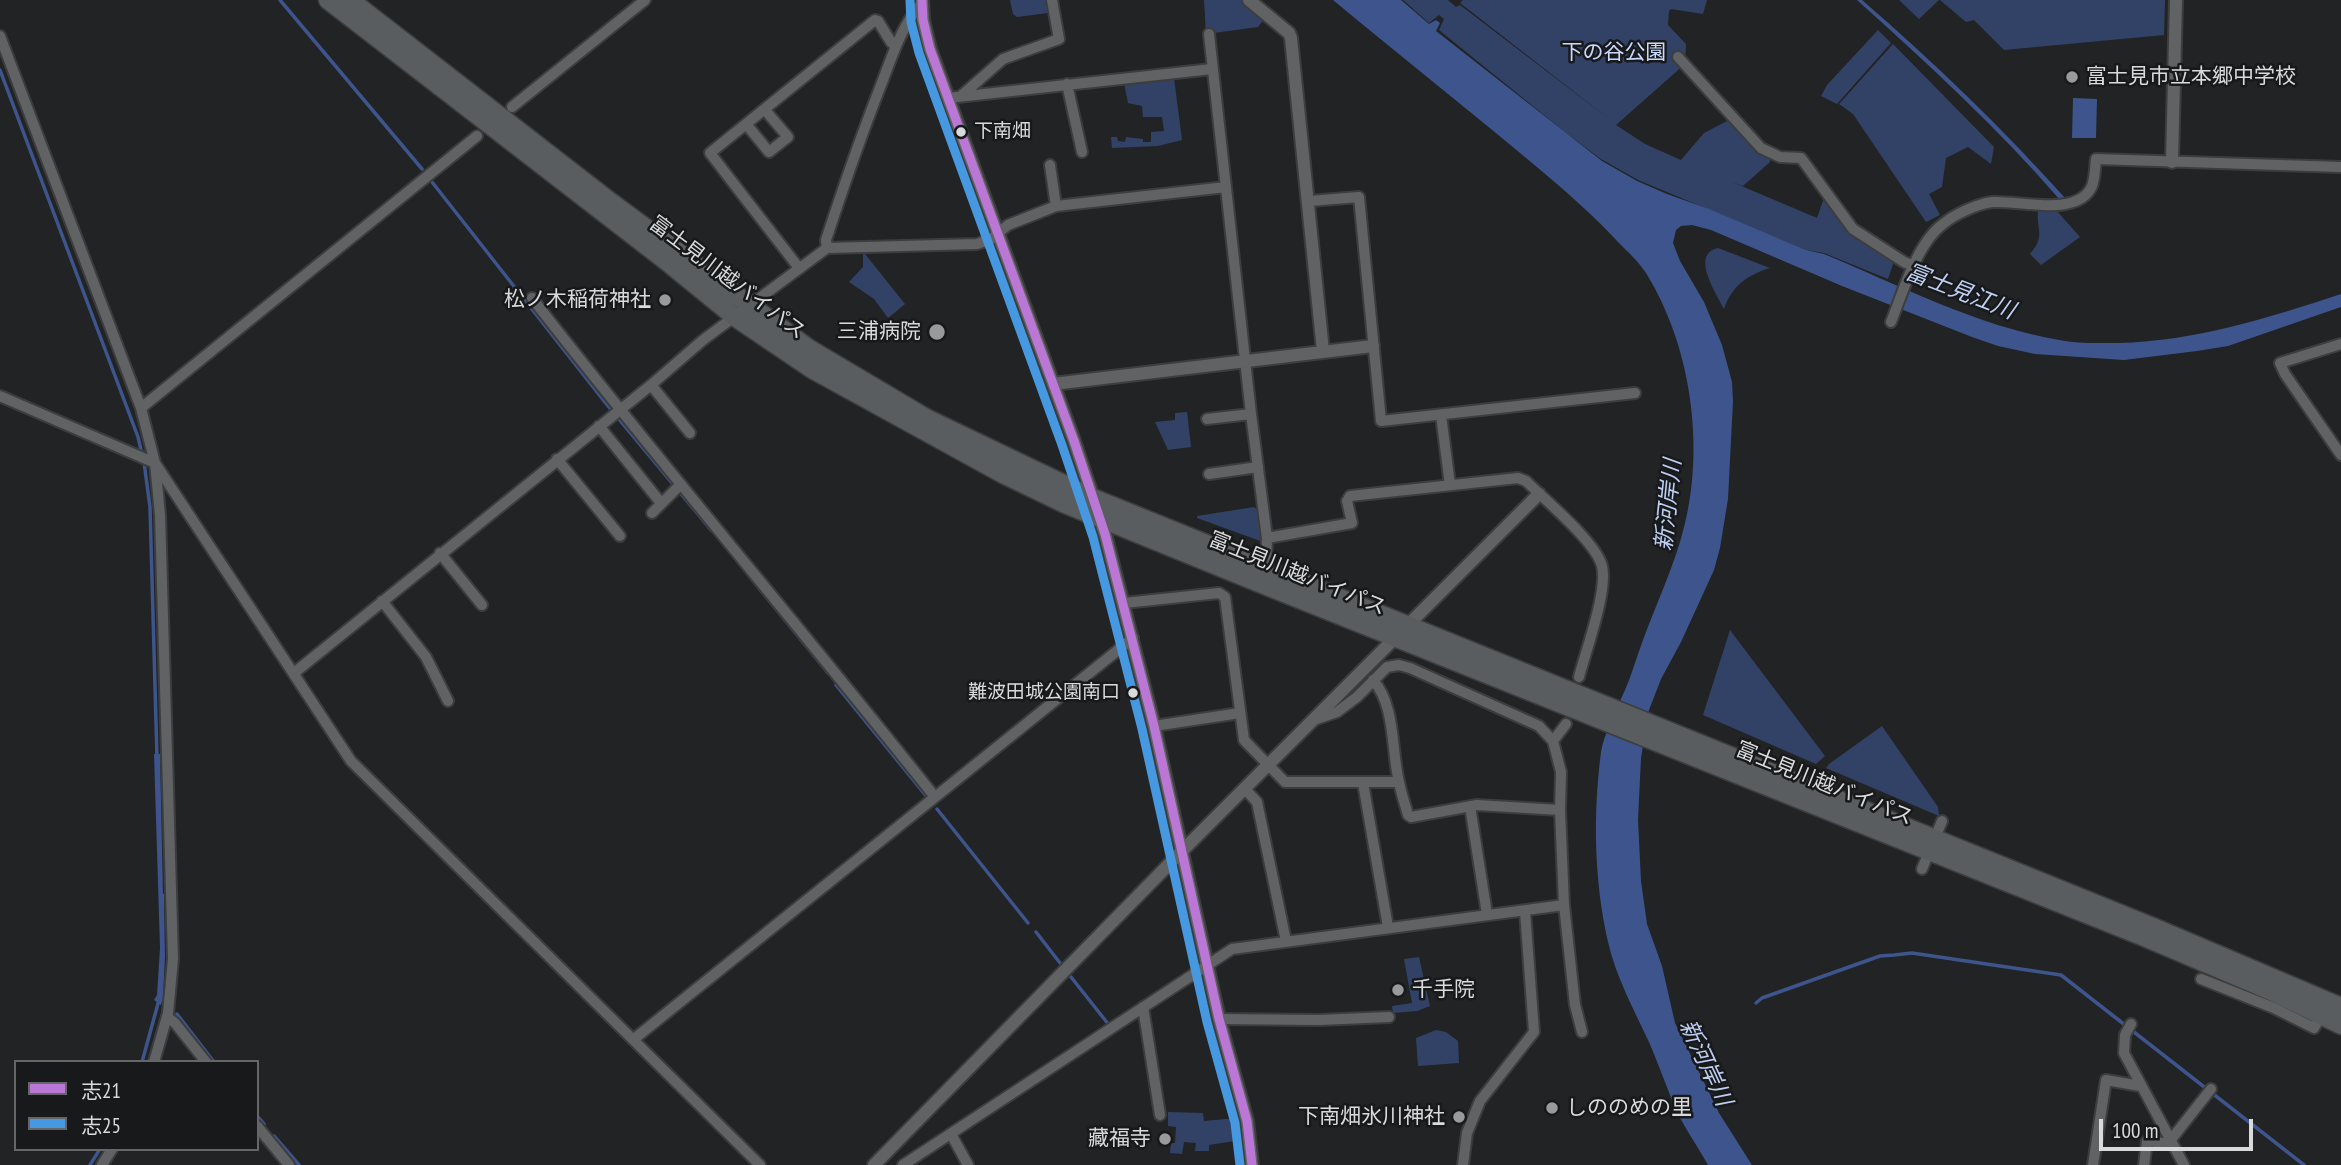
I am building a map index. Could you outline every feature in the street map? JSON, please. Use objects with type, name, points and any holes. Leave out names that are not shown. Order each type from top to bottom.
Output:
[{"type":"highway","name":"富士見川越バイパス","points":[[328,0],[735,317],[804,364],[912,426],[1015,481],[1100,518],[1395,638],[1590,707]]},
{"type":"highway","name":"富士見川越バイパス","points":[[350,0],[612,203],[808,348],[906,408],[1093,498],[1409,625],[1590,707],[1932,844],[2142,922],[2341,1007]]},
{"type":"highway","name":"富士見川越バイパス","points":[[1932,844],[2341,1025]]},
{"type":"street","points":[[512,107],[645,0]]},
{"type":"street","points":[[954,97],[1003,59],[1059,39],[1052,0]]},
{"type":"street","points":[[1249,0],[1289,33],[1291,38],[1324,351]]},
{"type":"street","points":[[2172,162],[2176,0]]},
{"type":"street","points":[[922,2],[926,34],[954,97],[997,233],[1100,518],[1133,638],[1219,1019],[1247,1121],[1252,1165]]},
{"type":"street","points":[[827,248],[826,240],[855,152],[896,46],[922,2]]},
{"type":"street","points":[[799,268],[710,153],[875,20],[896,46]]},
{"type":"street","points":[[1209,34],[1267,538],[1266,567]]},
{"type":"street","points":[[0,36],[141,408],[155,463],[164,593],[173,959],[167,1017],[154,1060]]},
{"type":"street","points":[[1678,57],[1761,148],[1780,157],[1801,159],[1853,229],[1904,262],[1912,271]]},
{"type":"street","points":[[954,97],[1212,69]]},
{"type":"street","points":[[1067,84],[1082,152]]},
{"type":"street","points":[[746,124],[769,152],[788,137],[765,110]]},
{"type":"street","points":[[141,408],[477,136]]},
{"type":"street","points":[[1891,322],[1928,238],[1943,224],[1987,203],[2056,205],[2076,201],[2090,190],[2095,159],[2341,167]]},
{"type":"street","points":[[1050,165],[1056,205]]},
{"type":"street","points":[[294,673],[703,340],[827,248],[976,244],[991,239],[1008,225],[1056,205],[1226,187]]},
{"type":"street","points":[[1309,201],[1359,197],[1381,421],[1635,393]]},
{"type":"street","points":[[532,298],[616,412],[838,674],[935,797]]},
{"type":"street","points":[[2341,344],[2280,363],[2341,455]]},
{"type":"street","points":[[1053,384],[1373,346]]},
{"type":"street","points":[[651,385],[690,433]]},
{"type":"street","points":[[0,396],[155,463],[351,761],[760,1165]]},
{"type":"street","points":[[1207,419],[1251,414]]},
{"type":"street","points":[[1441,415],[1450,485]]},
{"type":"street","points":[[599,426],[661,503]]},
{"type":"street","points":[[557,459],[621,536]]},
{"type":"street","points":[[1209,474],[1258,467]]},
{"type":"street","points":[[1267,538],[1352,523],[1346,501],[1350,496],[1518,478],[1526,481],[1588,543],[1599,557],[1603,568],[1603,587],[1579,677]]},
{"type":"street","points":[[652,513],[678,487]]},
{"type":"street","points":[[875,1165],[1183,850],[1539,494]]},
{"type":"street","points":[[440,553],[482,605]]},
{"type":"street","points":[[1124,603],[1219,593],[1225,597],[1244,740],[1268,766],[1289,783],[1398,782]]},
{"type":"street","points":[[382,601],[426,657],[448,701]]},
{"type":"street","points":[[634,1039],[1133,638]]},
{"type":"street","points":[[1314,720],[1337,712],[1357,697],[1387,667],[1399,665],[1539,726],[1553,741],[1561,772],[1564,905],[1575,1005],[1582,1032]]},
{"type":"street","points":[[1373,680],[1381,689],[1389,719],[1398,782],[1408,815],[1412,817],[1470,806],[1560,810]]},
{"type":"street","points":[[1154,726],[1240,713]]},
{"type":"street","points":[[1553,741],[1566,724]]},
{"type":"street","points":[[1363,783],[1388,927]]},
{"type":"street","points":[[1245,789],[1257,802],[1286,941]]},
{"type":"street","points":[[1470,806],[1487,914]]},
{"type":"street","points":[[1922,869],[1942,821]]},
{"type":"street","points":[[903,1165],[1232,949],[1564,905]]},
{"type":"street","points":[[1463,1165],[1467,1133],[1480,1101],[1534,1032],[1525,911]]},
{"type":"street","points":[[2201,979],[2274,1008],[2314,1028],[2322,1015]]},
{"type":"street","points":[[1143,1007],[1160,1115]]},
{"type":"street","points":[[167,1017],[204,1060]]},
{"type":"street","points":[[1219,1019],[1319,1020],[1389,1017]]},
{"type":"street","points":[[2129,1027],[2124,1053],[2183,1165]]},
{"type":"street","points":[[2093,1165],[2106,1080],[2140,1086]]},
{"type":"street","points":[[2171,1142],[2209,1091]]},
{"type":"street","points":[[259,1128],[289,1165]]},
{"type":"street","points":[[951,1134],[968,1165]]},
{"type":"street","points":[[2144,1165],[2147,1141],[2171,1142]]},
{"type":"green space","points":[[1010,0],[1048,0],[1050,10],[1048,13],[1017,17],[1013,14]]},
{"type":"green space","points":[[1204,0],[1251,0],[1268,14],[1258,27],[1206,34]]},
{"type":"green space","name":"下の谷公園","points":[[1403,0],[1448,0],[1456,7],[1460,5],[1613,122],[1460,3],[1463,0],[1707,0],[1703,14],[1671,9],[1669,11],[1668,25],[1686,44],[1685,64],[1616,125],[1645,144],[1681,160],[1704,133],[1729,120],[1757,149],[1771,158],[1770,162],[1743,186],[1732,182],[1817,218],[1825,195],[1847,229],[1894,261],[1888,279],[1824,253],[1806,250],[1638,180],[1601,159],[1439,30],[1444,19],[1439,15],[1429,23]]},
{"type":"green space","points":[[1899,0],[1939,0],[1919,19]]},
{"type":"green space","points":[[1940,0],[2165,0],[2164,35],[2004,50],[1974,20],[1966,22]]},
{"type":"green space","points":[[1878,30],[1891,43],[1837,104],[1821,96],[1827,85]]},
{"type":"green space","points":[[1893,44],[1994,147],[1991,164],[1968,147],[1946,158],[1942,187],[1929,194],[1940,215],[1926,222],[1853,114],[1839,104]]},
{"type":"green space","points":[[1174,78],[1182,140],[1158,146],[1112,148],[1111,137],[1125,142],[1126,137],[1151,142],[1151,132],[1164,131],[1162,117],[1143,117],[1142,106],[1128,103],[1124,83]]},
{"type":"green space","points":[[2038,210],[2056,210],[2080,237],[2041,265],[2030,254],[2039,237]]},
{"type":"green space","points":[[1718,248],[1770,268],[1741,282],[1724,309],[1705,266],[1710,252]]},
{"type":"green space","points":[[863,254],[905,304],[888,318],[874,299],[849,282],[863,267]]},
{"type":"green space","points":[[1187,412],[1191,447],[1168,450],[1155,422],[1175,420],[1175,413]]},
{"type":"green space","points":[[1254,507],[1259,511],[1263,542],[1197,518],[1197,516]]},
{"type":"green space","points":[[1730,630],[1825,756],[1816,764],[1703,715]]},
{"type":"green space","points":[[1882,726],[1938,807],[1939,816],[1826,768]]},
{"type":"green space","points":[[1419,957],[1430,1006],[1417,1011],[1393,1013],[1392,1006],[1412,1003],[1404,959]]},
{"type":"green space","points":[[1436,1030],[1446,1032],[1458,1041],[1459,1063],[1418,1066],[1416,1038]]},
{"type":"green space","points":[[1168,1112],[1203,1113],[1204,1121],[1237,1118],[1241,1140],[1209,1145],[1209,1151],[1195,1151],[1196,1143],[1184,1142],[1182,1154],[1170,1153],[1171,1143],[1175,1143],[1176,1127],[1168,1126]]},
{"type":"shaded area","points":[[1333,0],[1401,0],[1429,24],[1436,20],[1440,23],[1436,31],[1602,161],[1637,181],[1806,250],[1824,254],[1940,304],[2029,334],[2088,343],[2175,338],[2231,327],[2341,294],[2341,307],[2228,346],[2124,360],[2035,354],[1972,337],[1842,286],[1711,230],[1692,225],[1681,226],[1676,230],[1673,243],[1680,261],[1704,302],[1722,345],[1732,382],[1728,499],[1714,570],[1661,679],[1649,710],[1641,758],[1638,820],[1641,881],[1647,924],[1662,966],[1675,1023],[1719,1113],[1752,1165],[1708,1165],[1681,1119],[1616,968],[1608,942],[1600,895],[1596,847],[1598,775],[1602,745],[1680,542],[1693,474],[1691,404],[1675,335],[1646,273],[1600,224],[1544,173]]},
{"type":"shaded area","points":[[1857,0],[1862,0],[1942,72],[2066,199],[2060,200],[1987,122]]},
{"type":"shaded area","points":[[2073,98],[2097,99],[2096,138],[2072,138]]},
{"type":"shaded area","points":[[154,754],[160,754],[163,894],[166,894],[165,1000],[161,1005],[154,1000],[157,995],[160,948]]},
{"type":"waterway","points":[[280,0],[422,169]]},
{"type":"waterway","points":[[0,70],[138,437],[142,454]]},
{"type":"waterway","points":[[432,182],[608,406],[711,530]]},
{"type":"waterway","points":[[144,462],[150,507],[157,758]]},
{"type":"waterway","points":[[749,576],[828,673]]},
{"type":"waterway","points":[[836,685],[927,797]]},
{"type":"waterway","points":[[937,809],[1028,923]]},
{"type":"waterway","points":[[1036,932],[1060,963]]},
{"type":"waterway","points":[[1756,1003],[1762,998],[1880,956],[1912,953],[2061,975],[2304,1165]]},
{"type":"waterway","points":[[1071,977],[1109,1025]]},
{"type":"waterway","points":[[143,1060],[159,1000]]},
{"type":"waterway","points":[[177,1014],[212,1060]]},
{"type":"waterway","points":[[259,1118],[264,1124]]},
{"type":"waterway","points":[[274,1136],[299,1165]]},
{"type":"waterway","points":[[90,1165],[99,1151]]},
{"type":"transit line","name":"志21","points":[[922,0],[923,20],[930,49],[1074,441],[1105,534],[1154,726],[1219,1019],[1247,1121],[1252,1165]]},
{"type":"transit line","name":"志25","points":[[910,1],[911,22],[919,53],[1093,537],[1142,729],[1207,1022],[1235,1123],[1240,1165]]},
{"type":"place","name":"富士見市立本郷中学校","points":[[2072,77]]},
{"type":"place","name":"下南畑","points":[[961,132]]},
{"type":"place","name":"松ノ木稲荷神社","points":[[665,300]]},
{"type":"place","name":"三浦病院","points":[[937,332]]},
{"type":"place","name":"難波田城公園南口","points":[[1133,693]]},
{"type":"place","name":"千手院","points":[[1398,990]]},
{"type":"place","name":"しののめの里","points":[[1552,1108]]},
{"type":"place","name":"下南畑氷川神社","points":[[1459,1117]]},
{"type":"place","name":"藏福寺","points":[[1165,1139]]},
{"type":"water label","name":"富士見江川","points":[[1960,292]]},
{"type":"water label","name":"新河岸川","points":[[1669,505]]},
{"type":"water label","name":"新河岸川","points":[[1705,1063]]}]
